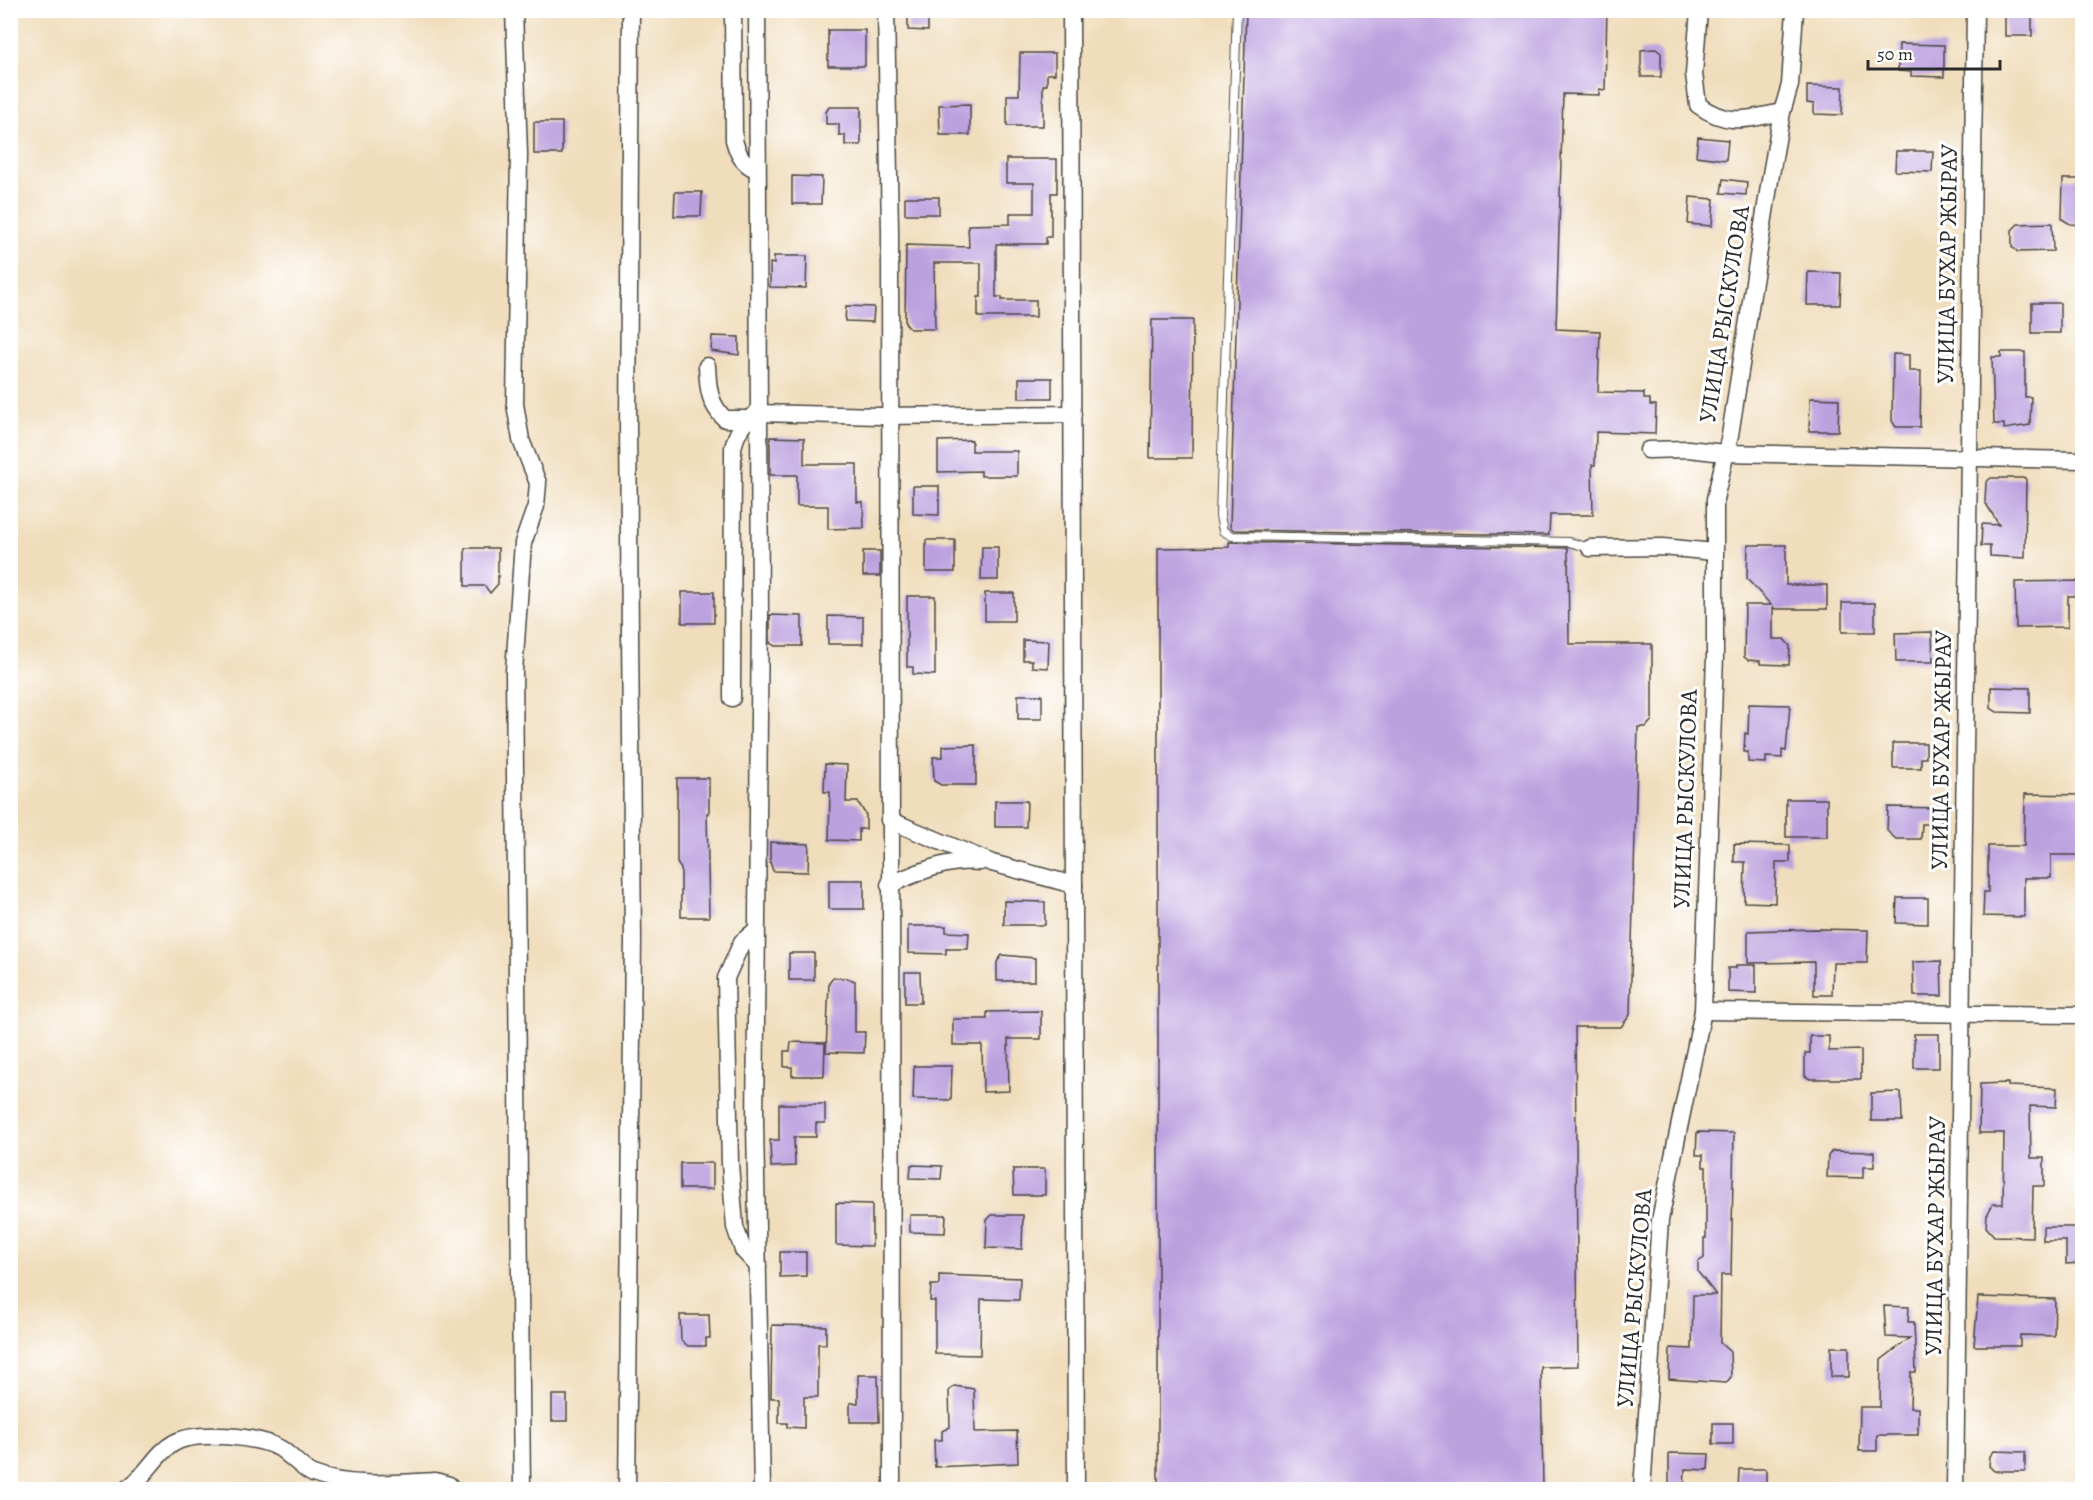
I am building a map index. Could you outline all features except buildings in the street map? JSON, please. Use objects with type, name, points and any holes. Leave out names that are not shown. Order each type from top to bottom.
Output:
[{"type":"street","points":[[514,10],[519,154],[515,404],[520,440],[538,483],[536,506],[523,543],[514,671],[522,1490]]},
{"type":"street","points":[[627,1490],[633,951],[628,428],[631,10]]},
{"type":"street","points":[[733,10],[734,140],[742,160],[747,166],[757,170]]},
{"type":"street","points":[[757,10],[757,170],[752,416],[760,614],[756,930],[762,1490]]},
{"type":"street","points":[[886,10],[892,1490]]},
{"type":"street","points":[[1071,10],[1076,1490]]},
{"type":"street","points":[[1699,10],[1694,74],[1698,105],[1716,118],[1745,119],[1782,112]]},
{"type":"street","name":"УЛИЦА РЫСКУЛОВА","points":[[1642,1490],[1660,1220],[1703,1011],[1715,655],[1715,499],[1730,435],[1782,112],[1790,85],[1795,10]]},
{"type":"street","name":"УЛИЦА БУХАР ЖЫРАУ","points":[[1955,1490],[1975,10]]},
{"type":"street","points":[[707,366],[708,390],[714,409],[725,419],[752,416],[1073,414]]},
{"type":"street","points":[[732,698],[733,448],[737,432],[752,416]]},
{"type":"street","points":[[1647,450],[1688,449],[1724,453],[2082,460]]},
{"type":"street","points":[[1590,548],[1663,547],[1714,552]]},
{"type":"street","points":[[889,820],[993,863],[1074,885]]},
{"type":"street","points":[[889,885],[933,866],[965,861],[993,863]]},
{"type":"street","points":[[756,930],[742,942],[726,978],[730,1164],[735,1227],[743,1250],[758,1266]]},
{"type":"street","points":[[1703,1011],[2082,1015]]},
{"type":"street","points":[[125,1490],[138,1482],[173,1443],[189,1437],[216,1434],[278,1447],[298,1461],[310,1474],[338,1481],[435,1481],[448,1485],[452,1490]]},
{"type":"lane","points":[[1237,10],[1220,516],[1223,531],[1232,536],[1569,542],[1590,548]]}]
